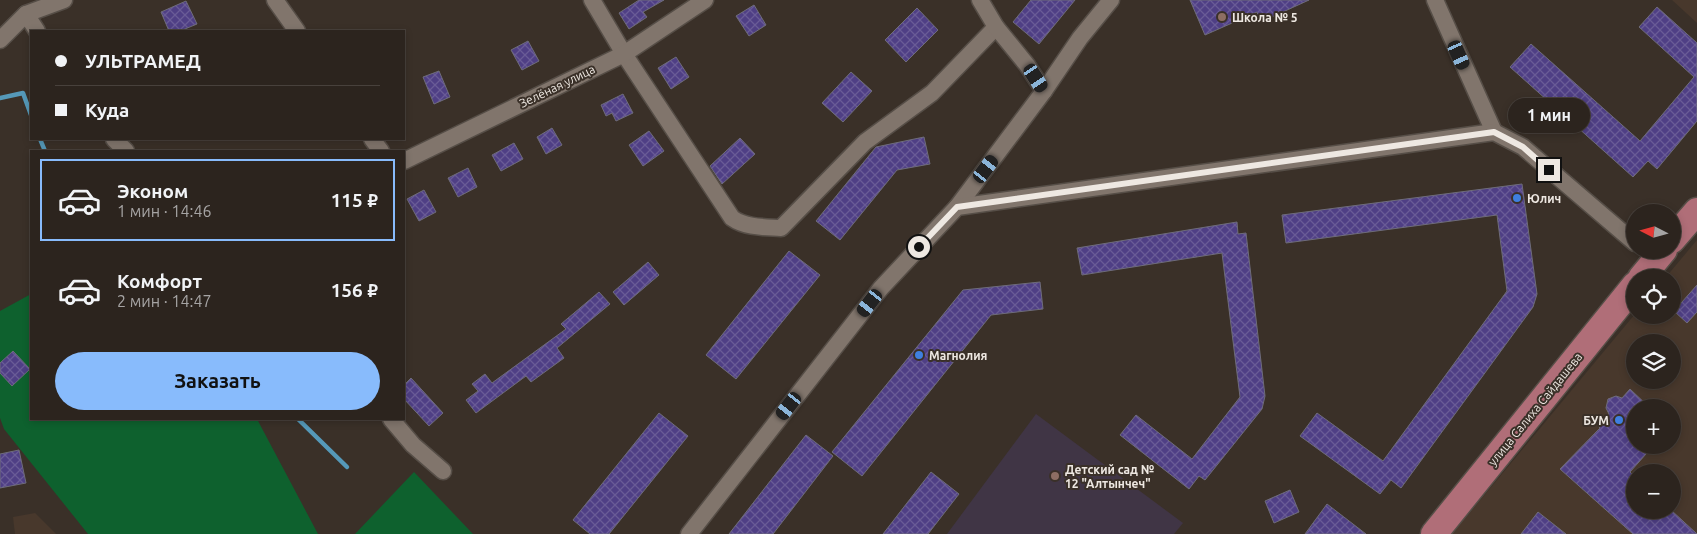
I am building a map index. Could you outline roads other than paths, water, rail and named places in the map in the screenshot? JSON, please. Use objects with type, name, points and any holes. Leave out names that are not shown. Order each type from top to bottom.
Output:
[{"type":"highway","points":[[1681,230],[1697,211]]},
{"type":"highway","name":"улица Салиха Сайдашева","points":[[1434,534],[1626,296]]},
{"type":"street","points":[[0,40],[26,14],[64,0]]},
{"type":"street","points":[[275,0],[296,30]]},
{"type":"street","points":[[592,0],[624,54],[732,218],[739,223],[749,226],[782,228],[865,142],[932,93],[996,27]]},
{"type":"street","name":"Зелёная улица","points":[[405,161],[624,54],[704,0]]},
{"type":"street","points":[[980,0],[996,27],[1027,65],[1044,91]]},
{"type":"street","points":[[688,534],[881,288],[957,207],[1044,91],[1080,38],[1111,0]]},
{"type":"street","points":[[1435,0],[1494,132]]},
{"type":"street","points":[[26,14],[36,30]]},
{"type":"street","points":[[957,207],[1494,132],[1523,147],[1626,235]]},
{"type":"street","points":[[115,140],[125,150]]},
{"type":"street","points":[[392,420],[413,445],[444,471]]},
{"type":"waterway","points":[[0,98],[23,93],[30,112]]},
{"type":"waterway","points":[[40,140],[45,150]]},
{"type":"waterway","points":[[299,420],[347,467]]},
{"type":"place","name":"Школа № 5","points":[[1222,17]]},
{"type":"place","name":"Юлич","points":[[1517,198]]},
{"type":"place","name":"Магнолия","points":[[919,355]]},
{"type":"place","name":"БУМ","points":[[1619,420]]},
{"type":"place","name":"Детский сад № 12 \"Алтынчеч\"","points":[[1055,476]]}]
